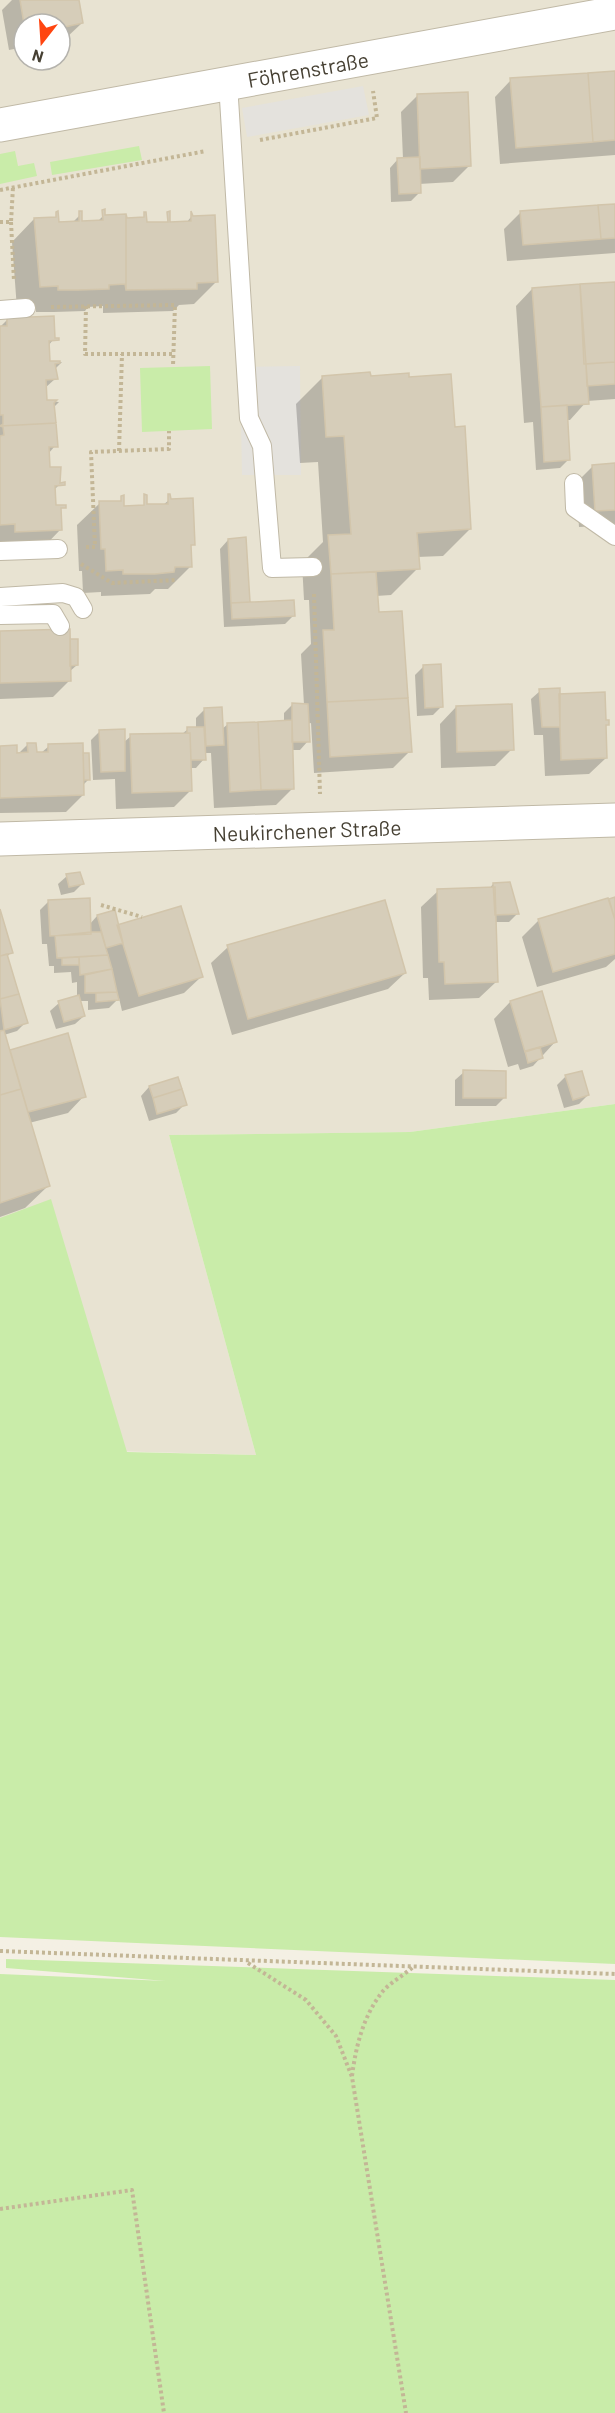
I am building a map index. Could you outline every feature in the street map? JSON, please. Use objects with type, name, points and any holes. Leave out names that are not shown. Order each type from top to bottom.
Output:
[{"type":"street","name":"Föhrenstraße","points":[[0,125],[615,13]]},
{"type":"street","name":"Neukirchener Straße","points":[[0,839],[615,820]]},
{"type":"lane","points":[[228,84],[249,418],[262,446],[272,568],[313,567]]},
{"type":"lane","points":[[0,310],[26,308]]},
{"type":"lane","points":[[574,483],[575,508],[615,536]]},
{"type":"lane","points":[[0,551],[58,549]]},
{"type":"lane","points":[[0,597],[63,593],[76,597],[84,609]]},
{"type":"lane","points":[[0,615],[53,614],[60,626]]},
{"type":"path","points":[[13,187],[11,222],[14,282],[22,288]]},
{"type":"path","points":[[0,222],[11,222]]},
{"type":"path","points":[[48,307],[175,305],[173,366]]},
{"type":"path","points":[[86,306],[86,354],[173,354]]},
{"type":"path","points":[[119,451],[122,354]]},
{"type":"path","points":[[58,549],[95,547],[91,452],[169,449],[168,431]]},
{"type":"path","points":[[58,549],[112,583],[177,580]]},
{"type":"path","points":[[313,567],[321,830]]},
{"type":"path","points":[[101,906],[142,917]]},
{"type":"path","points":[[0,1952],[615,1974]]},
{"type":"path","points":[[246,1961],[306,2000],[336,2036],[352,2077],[406,2413]]},
{"type":"path","points":[[352,2077],[356,2046],[366,2019],[384,1990],[414,1967]]},
{"type":"path","points":[[0,2209],[132,2190],[164,2413]]},
{"type":"shaded area","points":[[0,0],[615,0],[615,1104],[410,1132],[169,1135],[256,1455],[0,1448]]},
{"type":"shaded area","points":[[363,86],[369,115],[247,137],[242,108]]},
{"type":"shaded area","points":[[300,366],[301,475],[242,475],[240,367]]},
{"type":"green space","points":[[139,146],[142,160],[52,175],[50,162]]},
{"type":"green space","points":[[15,151],[18,166],[34,163],[37,176],[0,184],[0,154]]},
{"type":"green space","points":[[210,366],[212,429],[142,432],[140,368]]},
{"type":"green space","points":[[615,1104],[615,1964],[0,1937],[0,1218],[51,1199],[127,1452],[256,1455],[169,1135],[410,1132]]},
{"type":"green space","points":[[6,1959],[615,1980],[615,2413],[0,2413],[0,1974],[166,1981],[6,1968]]},
{"type":"building","points":[[20,0],[79,0],[83,23],[72,25],[72,12],[22,12]]},
{"type":"building","points":[[615,71],[615,140],[593,142],[588,73]]},
{"type":"building","points":[[588,73],[593,142],[516,148],[510,78]]},
{"type":"building","points":[[468,92],[471,166],[420,169],[417,94]]},
{"type":"building","points":[[420,157],[421,193],[399,194],[397,158]]},
{"type":"building","points":[[615,204],[615,238],[601,239],[598,205]]},
{"type":"building","points":[[598,205],[601,239],[523,245],[520,211]]},
{"type":"building","points":[[105,209],[105,215],[126,214],[126,290],[125,284],[109,285],[109,289],[58,290],[58,286],[40,287],[34,218],[56,217],[58,211],[59,222],[79,221],[79,211],[82,211],[82,221],[103,220],[102,210]]},
{"type":"building","points":[[170,211],[170,222],[191,221],[191,211],[193,216],[215,215],[218,282],[197,283],[197,289],[126,290],[126,214],[127,218],[144,217],[144,212],[146,212],[147,222],[168,222],[167,212]]},
{"type":"building","points":[[615,282],[615,362],[584,364],[580,284]]},
{"type":"building","points":[[580,284],[589,404],[541,407],[532,288]]},
{"type":"building","points":[[54,316],[55,338],[59,340],[49,341],[50,361],[60,361],[55,364],[58,379],[46,380],[47,400],[57,400],[54,403],[56,423],[0,426],[3,424],[3,415],[0,415],[0,326],[7,326],[7,318]]},
{"type":"building","points":[[615,362],[615,384],[587,386],[586,364]]},
{"type":"building","points":[[370,372],[371,376],[409,373],[409,377],[451,374],[455,427],[465,426],[471,529],[417,533],[420,569],[331,574],[328,535],[351,534],[344,436],[326,437],[322,376]]},
{"type":"building","points":[[567,405],[570,460],[544,462],[541,407]]},
{"type":"building","points":[[56,423],[58,447],[49,447],[50,467],[61,467],[60,483],[65,482],[65,485],[55,486],[56,505],[66,505],[66,508],[61,508],[62,530],[15,532],[15,524],[0,525],[0,436],[4,435],[3,427],[0,426]]},
{"type":"building","points":[[615,463],[615,510],[595,511],[592,465]]},
{"type":"building","points":[[144,494],[147,495],[147,504],[168,504],[168,494],[171,499],[193,498],[195,545],[191,545],[192,567],[175,567],[174,572],[155,574],[123,574],[123,570],[106,571],[105,549],[101,549],[99,501],[121,501],[121,496],[124,495],[124,506],[144,505]]},
{"type":"building","points":[[246,537],[250,602],[231,603],[228,539]]},
{"type":"building","points":[[376,572],[379,612],[402,611],[408,698],[327,702],[323,630],[334,630],[331,574]]},
{"type":"building","points":[[294,600],[295,616],[232,619],[231,603]]},
{"type":"building","points":[[70,629],[71,681],[0,683],[0,631]]},
{"type":"building","points":[[70,639],[78,639],[78,665],[70,666]]},
{"type":"building","points":[[441,664],[443,707],[425,708],[423,665]]},
{"type":"building","points":[[560,688],[560,727],[542,727],[539,689]]},
{"type":"building","points":[[605,692],[606,720],[609,720],[609,725],[606,725],[607,758],[561,760],[559,694]]},
{"type":"building","points":[[408,698],[412,752],[330,757],[327,702]]},
{"type":"building","points":[[292,703],[308,704],[310,742],[292,742]]},
{"type":"building","points":[[512,704],[514,750],[457,752],[456,706]]},
{"type":"building","points":[[222,707],[224,745],[206,746],[204,708]]},
{"type":"building","points":[[292,720],[294,789],[261,790],[258,722]]},
{"type":"building","points":[[258,722],[261,790],[230,792],[227,723]]},
{"type":"building","points":[[187,727],[204,727],[206,760],[191,760],[190,733],[187,733]]},
{"type":"building","points":[[125,729],[125,771],[101,772],[99,730]]},
{"type":"building","points":[[190,733],[192,791],[132,793],[130,734]]},
{"type":"building","points":[[27,743],[36,743],[37,752],[48,752],[48,744],[83,743],[84,795],[0,798],[0,746],[17,745],[17,753],[28,752]]},
{"type":"building","points":[[83,753],[89,753],[90,780],[84,780]]},
{"type":"building","points":[[80,872],[84,884],[69,887],[66,874]]},
{"type":"building","points":[[510,882],[519,914],[495,915],[493,883]]},
{"type":"building","points":[[495,887],[498,982],[445,984],[444,962],[439,962],[437,889]]},
{"type":"building","points":[[615,897],[615,920],[609,899]]},
{"type":"building","points":[[90,898],[91,934],[50,936],[48,900]]},
{"type":"building","points":[[608,898],[615,920],[615,954],[553,972],[538,919]]},
{"type":"building","points":[[385,900],[406,973],[248,1019],[227,945]]},
{"type":"building","points":[[181,906],[203,977],[139,996],[117,925]]},
{"type":"building","points":[[0,909],[13,953],[0,956]]},
{"type":"building","points":[[115,910],[123,943],[106,948],[97,915]]},
{"type":"building","points":[[101,932],[108,955],[57,958],[55,936]]},
{"type":"building","points":[[7,954],[19,994],[0,999],[0,956]]},
{"type":"building","points":[[108,955],[112,969],[80,975],[79,957]]},
{"type":"building","points":[[79,957],[79,965],[62,965],[62,958]]},
{"type":"building","points":[[112,969],[117,992],[85,993],[85,975]]},
{"type":"building","points":[[542,991],[557,1042],[525,1052],[510,1001]]},
{"type":"building","points":[[117,992],[119,1000],[96,1002],[96,993]]},
{"type":"building","points":[[19,994],[28,1023],[4,1030],[0,999]]},
{"type":"building","points":[[79,995],[85,1016],[64,1022],[58,1001]]},
{"type":"building","points":[[4,1030],[21,1089],[0,1095],[0,1031]]},
{"type":"building","points":[[68,1033],[86,1097],[28,1112],[10,1050]]},
{"type":"building","points":[[540,1047],[543,1058],[528,1063],[525,1051]]},
{"type":"building","points":[[463,1070],[506,1071],[506,1098],[463,1098]]},
{"type":"building","points":[[582,1071],[589,1095],[573,1100],[565,1075]]},
{"type":"building","points":[[178,1077],[182,1089],[153,1098],[149,1086]]},
{"type":"building","points":[[21,1089],[50,1186],[0,1203],[0,1095]]},
{"type":"building","points":[[182,1089],[187,1105],[157,1114],[153,1098]]}]
